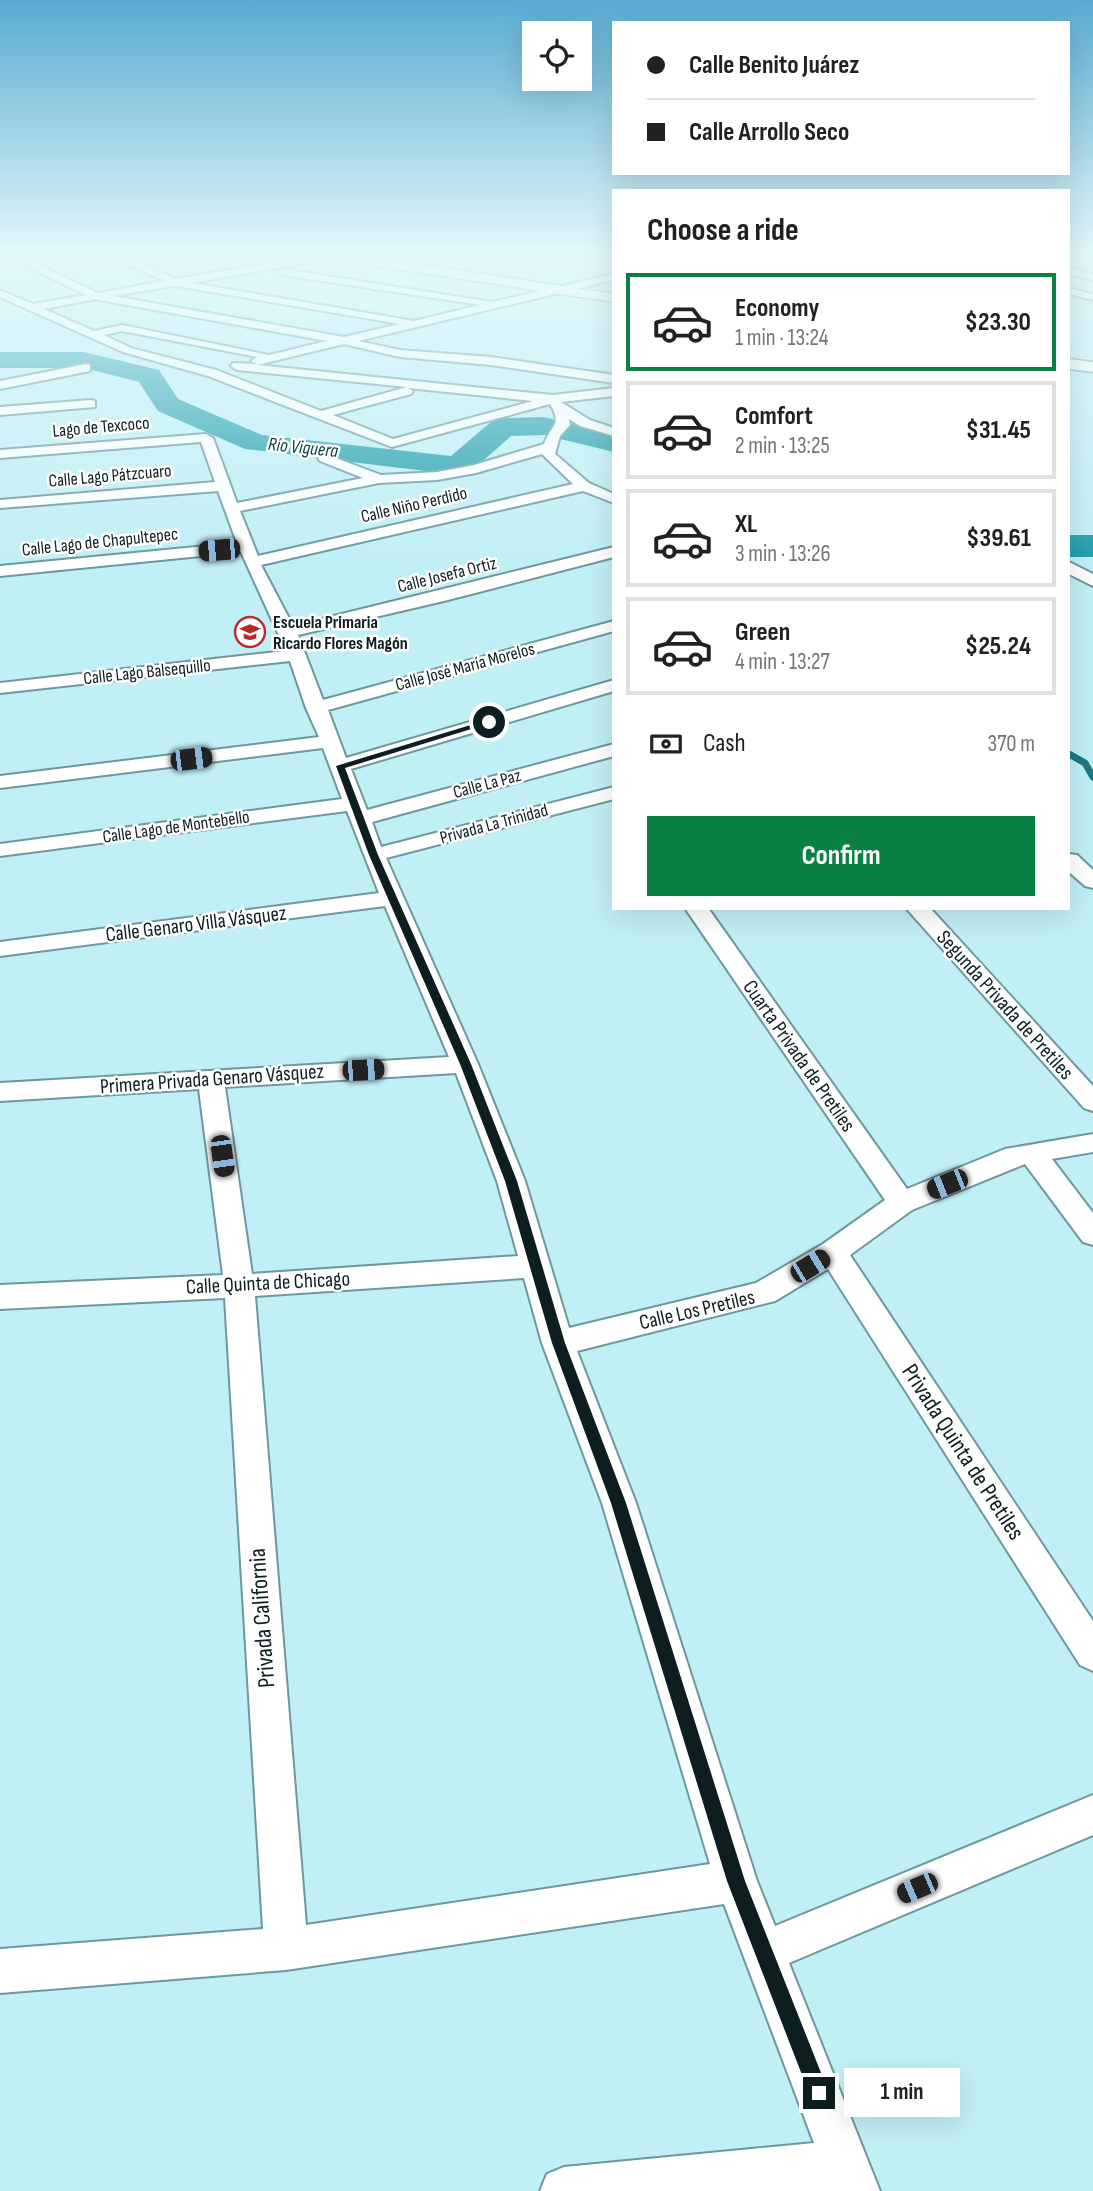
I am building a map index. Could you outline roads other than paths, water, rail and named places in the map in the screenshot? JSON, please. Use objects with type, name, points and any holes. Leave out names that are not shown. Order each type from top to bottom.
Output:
[{"type":"street","points":[[150,356],[212,373],[392,443],[555,403],[612,393]]},
{"type":"street","points":[[270,356],[274,357]]},
{"type":"street","points":[[212,373],[277,356]]},
{"type":"street","points":[[439,356],[612,379]]},
{"type":"street","points":[[237,366],[555,403],[585,423],[612,431]]},
{"type":"street","points":[[1070,366],[1091,367]]},
{"type":"street","points":[[0,385],[86,368]]},
{"type":"street","points":[[320,415],[422,386]]},
{"type":"street","points":[[555,403],[563,416],[559,436],[548,455],[584,486],[612,498]]},
{"type":"street","points":[[0,411],[91,404]]},
{"type":"street","points":[[559,436],[463,471],[437,476],[379,479],[228,497],[249,554],[291,644],[374,855],[465,1064],[511,1181],[558,1343],[619,1503],[736,1881],[851,2178],[564,2191]]},
{"type":"street","name":"Lago de Texcoco","points":[[0,454],[205,438],[228,497]]},
{"type":"street","points":[[325,458],[379,479]]},
{"type":"street","name":"Calle Niño Perdido","points":[[249,554],[584,486]]},
{"type":"street","name":"Calle Lago Pátzcuaro","points":[[0,504],[228,497]]},
{"type":"street","name":"Calle Josefa Ortiz","points":[[291,644],[444,596],[612,553]]},
{"type":"street","name":"Calle Lago de Chapultepec","points":[[0,571],[249,554]]},
{"type":"street","points":[[1070,568],[1089,587]]},
{"type":"street","name":"Calle José María Morelos","points":[[316,708],[612,627]]},
{"type":"street","name":"Calle Lago Balsequillo","points":[[0,688],[291,644]]},
{"type":"street","points":[[0,782],[334,755],[612,686]]},
{"type":"street","name":"Calle La Paz","points":[[357,811],[612,750]]},
{"type":"street","name":"Privada La Trinidad","points":[[374,855],[612,794]]},
{"type":"street","name":"Calle Lago de Montebello","points":[[0,850],[357,811]]},
{"type":"street","points":[[1070,861],[1093,881]]},
{"type":"street","name":"Calle Genaro Villa Vásquez","points":[[0,949],[393,898]]},
{"type":"street","name":"Cuarta Privada de Pretiles","points":[[697,910],[902,1203]]},
{"type":"street","name":"Segunda Privada de Pretiles","points":[[919,910],[1093,1102]]},
{"type":"street","name":"Primera Privada Genaro Vásquez","points":[[0,1092],[465,1064]]},
{"type":"street","name":"Privada California","points":[[211,1078],[239,1286],[286,1949]]},
{"type":"street","name":"Calle Los Pretiles","points":[[558,1343],[764,1293],[833,1252],[902,1203],[1015,1156],[1093,1143]]},
{"type":"street","points":[[1032,1153],[1093,1234]]},
{"type":"street","name":"Privada Quinta de Pretiles","points":[[833,1252],[1093,1653]]},
{"type":"street","name":"Calle Quinta de Chicago","points":[[0,1297],[239,1286],[536,1266]]},
{"type":"street","points":[[765,1952],[1093,1815]]},
{"type":"street","points":[[0,1971],[286,1949],[736,1881]]},
{"type":"waterway","name":"Río Viguera","points":[[0,360],[84,360],[149,376],[168,405],[256,443],[458,466],[503,427],[544,426],[612,443]]},
{"type":"waterway","name":"Río Viguera","points":[[1070,546],[1093,546]]},
{"type":"waterway","points":[[1070,755],[1085,763],[1093,777]]},
{"type":"place","name":"Escuela Primaria Ricardo Flores Magón","points":[[250,632]]}]
